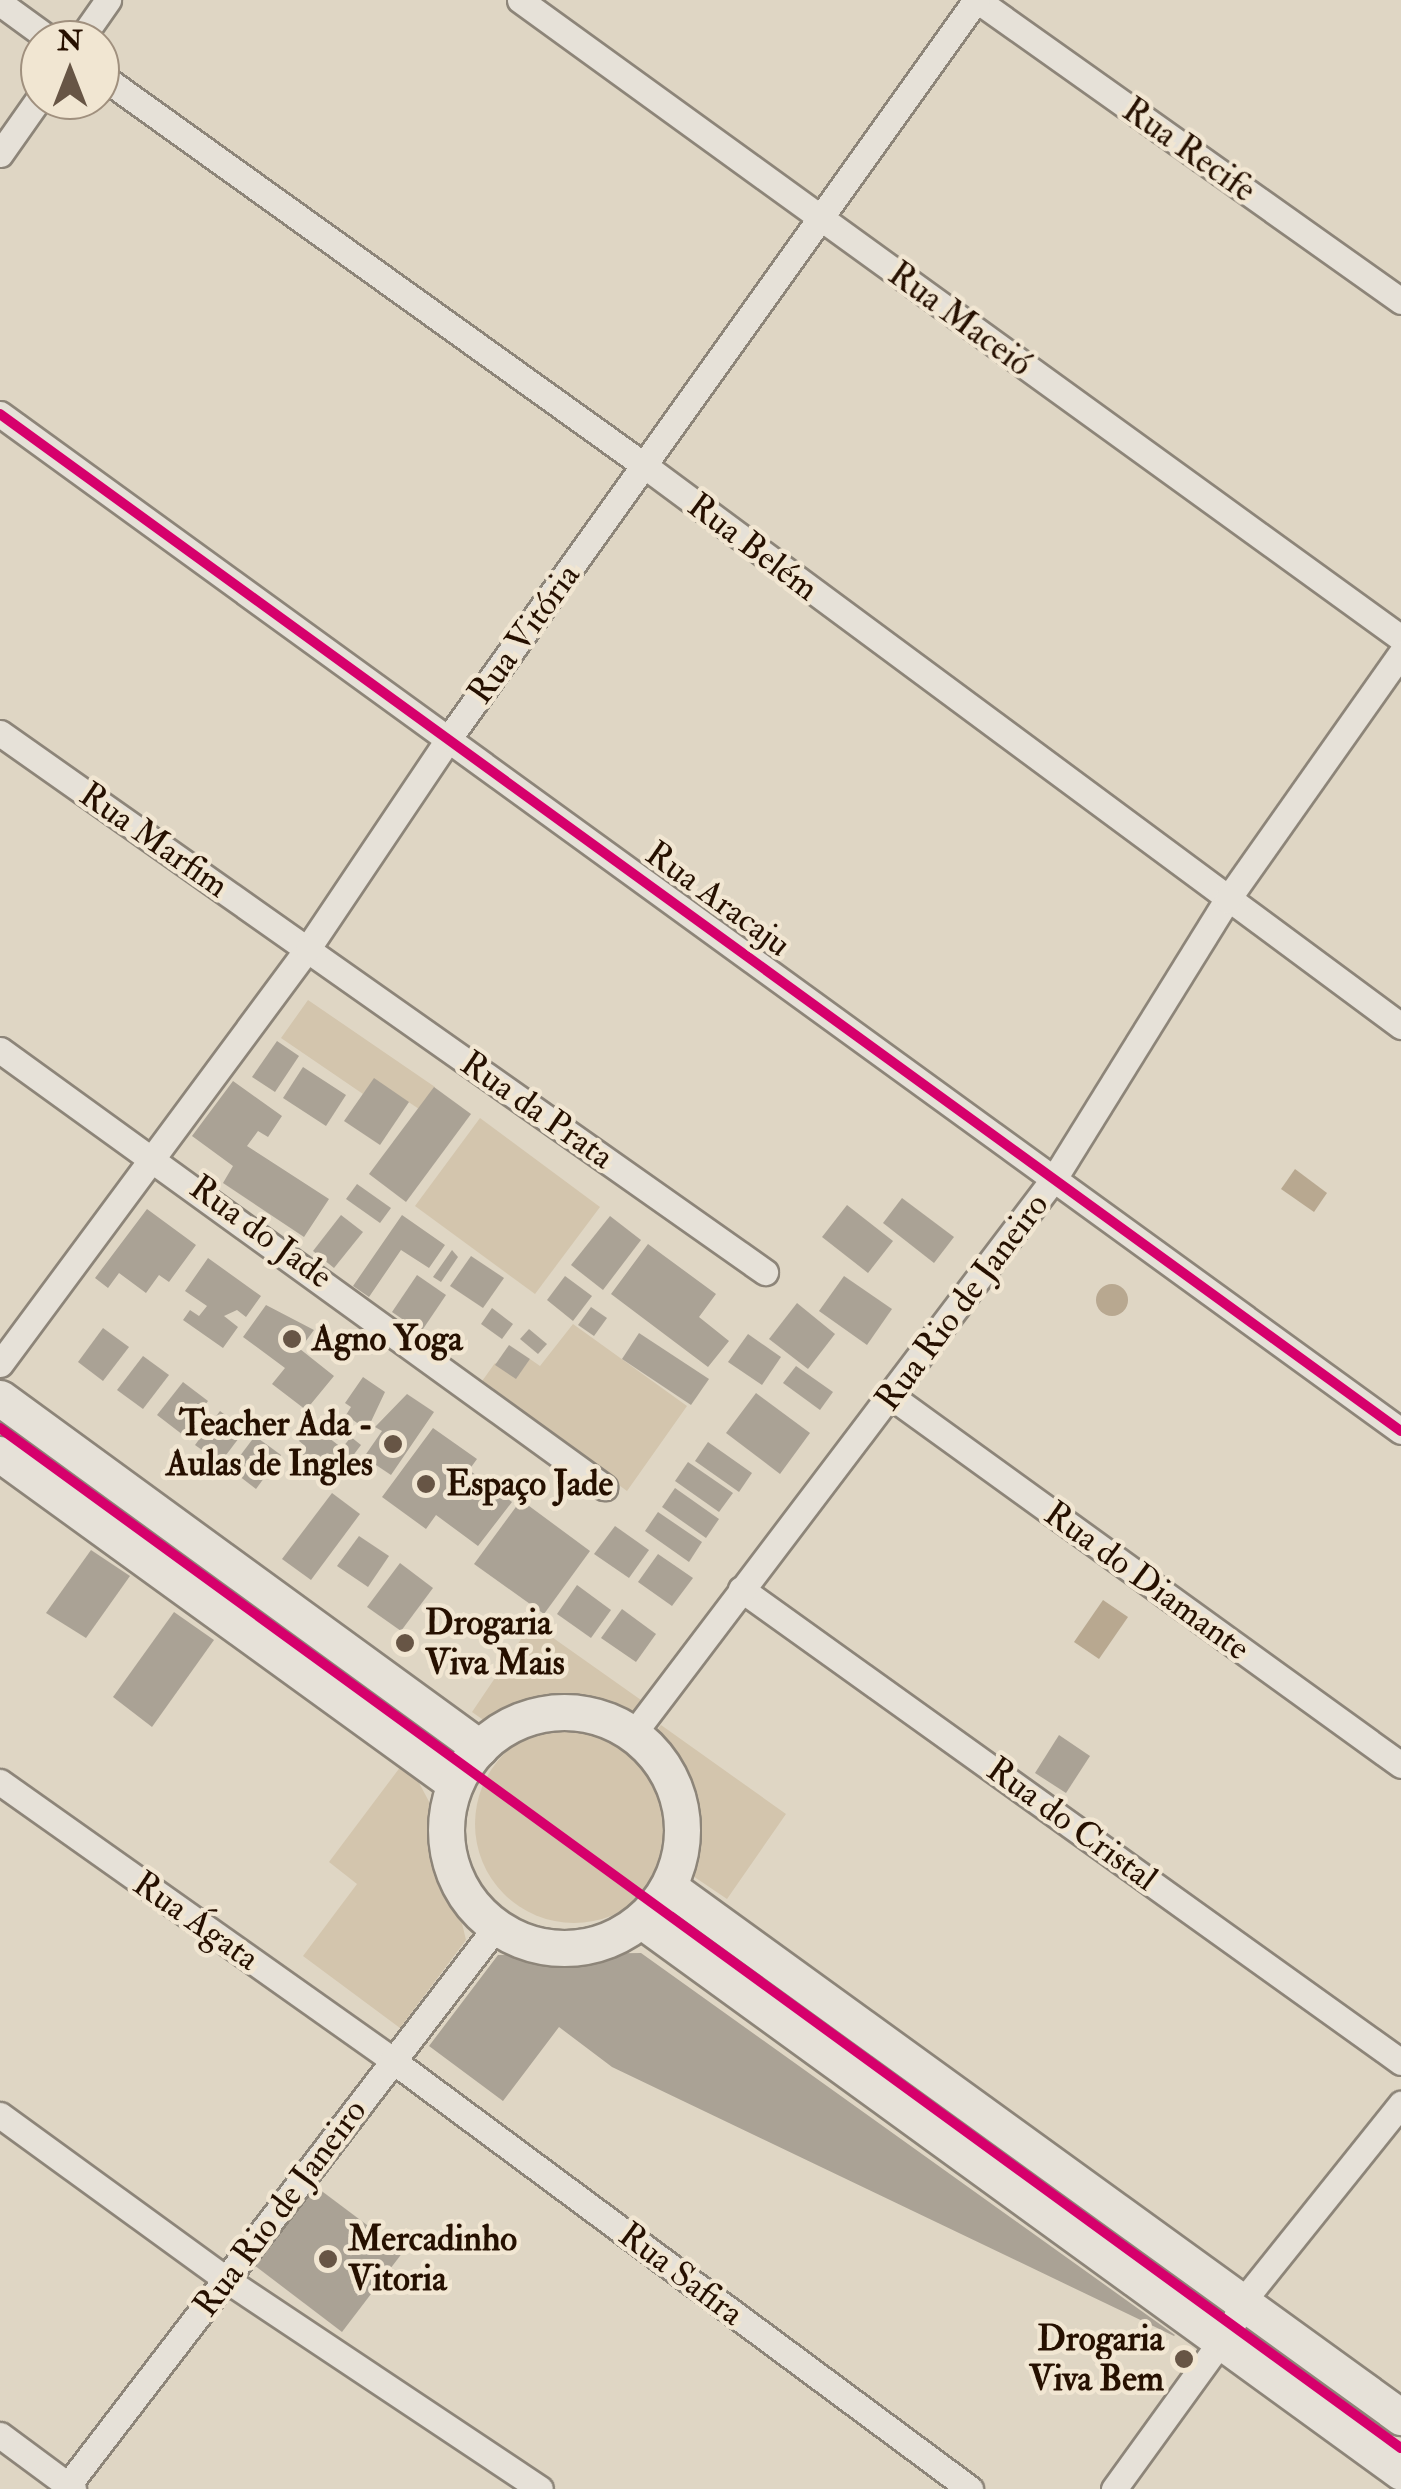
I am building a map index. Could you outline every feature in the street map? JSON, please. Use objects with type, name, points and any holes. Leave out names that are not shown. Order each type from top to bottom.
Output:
[{"type":"street","name":"Rua Maceió","points":[[520,0],[1401,638]]},
{"type":"street","name":"Rua Vitória","points":[[0,1364],[157,1157],[308,948],[449,738],[976,0]]},
{"type":"street","name":"Rua Recife","points":[[976,0],[1401,301]]},
{"type":"street","points":[[0,3],[23,20]]},
{"type":"street","name":"Rua Belém","points":[[120,89],[645,466],[1401,1026]]},
{"type":"street","points":[[0,154],[24,120]]},
{"type":"street","name":"Rua Aracaju","points":[[0,414],[1401,1431]]},
{"type":"street","name":"Rua Rio de Janeiro","points":[[633,1734],[1056,1177],[1226,900],[1401,653]]},
{"type":"street","name":"Rua Marfim","points":[[0,733],[308,948]]},
{"type":"street","name":"Rua da Prata","points":[[308,948],[765,1272]]},
{"type":"street","name":"Rua do Jade","points":[[0,1050],[157,1157],[604,1487]]},
{"type":"street","name":"Rua do Diamante","points":[[892,1396],[1401,1765]]},
{"type":"street","points":[[0,1398],[480,1748]]},
{"type":"street","points":[[0,1454],[455,1784]]},
{"type":"street","name":"Rua do Cristal","points":[[741,1589],[1401,2062]]},
{"type":"street","points":[[537,1715],[587,1716],[633,1734],[666,1770],[682,1816],[669,1887],[641,1920],[615,1937],[554,1948],[496,1927],[472,1906],[446,1847],[455,1784],[480,1748],[537,1715]]},
{"type":"street","name":"Rua Ágata","points":[[0,1782],[392,2060]]},
{"type":"street","points":[[669,1887],[1401,2418]]},
{"type":"street","points":[[641,1920],[1401,2472]]},
{"type":"street","name":"Rua Rio de Janeiro","points":[[68,2488],[496,1927]]},
{"type":"street","name":"Rua Safira","points":[[392,2060],[970,2489]]},
{"type":"street","points":[[1114,2489],[1243,2301],[1401,2104]]},
{"type":"street","points":[[0,2115],[227,2280],[540,2489]]},
{"type":"street","points":[[0,2435],[68,2488]]},
{"type":"shaded area","points":[[308,1000],[435,1087],[419,1109],[374,1079],[363,1094],[281,1038]]},
{"type":"shaded area","points":[[480,1118],[600,1207],[535,1294],[415,1206]]},
{"type":"shaded area","points":[[1295,1169],[1327,1193],[1314,1212],[1281,1189]]},
{"type":"shaded area","points":[[1112,1284],[1123,1289],[1128,1300],[1123,1311],[1112,1316],[1101,1311],[1096,1300],[1101,1289]]},
{"type":"shaded area","points":[[573,1324],[687,1406],[627,1491],[480,1384],[495,1363],[516,1378],[530,1359],[540,1366]]},
{"type":"shaded area","points":[[1103,1600],[1128,1617],[1099,1659],[1074,1642]]},
{"type":"shaded area","points":[[532,1623],[641,1700],[632,1712],[563,1696],[489,1724],[472,1712]]},
{"type":"shaded area","points":[[574,1725],[612,1732],[644,1754],[666,1786],[673,1824],[666,1862],[644,1894],[612,1916],[574,1923],[536,1916],[504,1894],[482,1862],[475,1824],[482,1786],[504,1754],[536,1732]]},
{"type":"shaded area","points":[[661,1725],[786,1814],[727,1899],[687,1872],[698,1822],[695,1797],[683,1767],[655,1733]]},
{"type":"shaded area","points":[[401,1766],[417,1779],[434,1811],[436,1875],[460,1915],[466,1940],[400,2028],[303,1956],[357,1884],[329,1862]]},
{"type":"building","points":[[277,1041],[299,1056],[275,1092],[252,1077]]},
{"type":"building","points":[[303,1067],[346,1095],[326,1126],[283,1098]]},
{"type":"building","points":[[374,1078],[409,1102],[380,1145],[344,1121]]},
{"type":"building","points":[[233,1081],[282,1116],[268,1137],[258,1131],[247,1146],[329,1199],[304,1237],[223,1183],[233,1166],[192,1136]]},
{"type":"building","points":[[434,1087],[471,1114],[406,1202],[369,1174]]},
{"type":"building","points":[[357,1184],[391,1208],[380,1223],[346,1199]]},
{"type":"building","points":[[902,1198],[954,1237],[934,1263],[883,1223]]},
{"type":"building","points":[[847,1205],[893,1241],[868,1273],[822,1237]]},
{"type":"building","points":[[147,1209],[196,1245],[169,1282],[159,1275],[146,1293],[119,1273],[108,1288],[95,1278]]},
{"type":"building","points":[[341,1215],[363,1232],[334,1268],[313,1251]]},
{"type":"building","points":[[402,1215],[445,1245],[429,1268],[401,1250],[369,1297],[353,1286]]},
{"type":"building","points":[[610,1216],[641,1240],[603,1290],[571,1265]]},
{"type":"building","points":[[648,1244],[716,1294],[699,1317],[729,1341],[708,1367],[611,1294]]},
{"type":"building","points":[[452,1250],[458,1257],[441,1282],[433,1277]]},
{"type":"building","points":[[471,1256],[504,1278],[483,1308],[450,1286]]},
{"type":"building","points":[[208,1258],[261,1296],[246,1317],[237,1310],[224,1316],[238,1327],[223,1348],[183,1320],[190,1310],[199,1316],[207,1306],[185,1291]]},
{"type":"building","points":[[417,1275],[446,1295],[421,1332],[392,1312]]},
{"type":"building","points":[[565,1276],[592,1296],[573,1321],[547,1300]]},
{"type":"building","points":[[844,1276],[892,1309],[867,1345],[819,1311]]},
{"type":"building","points":[[797,1303],[835,1334],[808,1369],[769,1339]]},
{"type":"building","points":[[266,1305],[314,1330],[300,1349],[334,1376],[306,1410],[272,1384],[285,1368],[243,1337]]},
{"type":"building","points":[[591,1307],[607,1318],[594,1336],[578,1325]]},
{"type":"building","points":[[492,1308],[513,1324],[502,1339],[481,1324]]},
{"type":"building","points":[[103,1328],[129,1347],[103,1381],[78,1362]]},
{"type":"building","points":[[529,1329],[547,1344],[538,1354],[520,1339]]},
{"type":"building","points":[[639,1333],[709,1379],[691,1405],[622,1359]]},
{"type":"building","points":[[748,1334],[781,1357],[762,1385],[728,1362]]},
{"type":"building","points":[[509,1345],[530,1359],[516,1379],[495,1365]]},
{"type":"building","points":[[143,1356],[169,1375],[143,1409],[117,1390]]},
{"type":"building","points":[[796,1366],[833,1392],[820,1410],[783,1383]]},
{"type":"building","points":[[363,1377],[385,1392],[367,1430],[346,1415],[351,1407],[345,1403]]},
{"type":"building","points":[[183,1382],[208,1401],[183,1435],[157,1415]]},
{"type":"building","points":[[756,1393],[810,1433],[780,1474],[726,1433]]},
{"type":"building","name":"Teacher Ada - Aulas de Ingles","points":[[407,1394],[434,1412],[391,1475],[364,1457],[382,1431],[375,1427]]},
{"type":"building","points":[[220,1411],[245,1430],[220,1463],[195,1445]]},
{"type":"building","points":[[311,1424],[342,1448],[351,1437],[361,1445],[339,1474],[300,1453],[305,1446],[299,1441]]},
{"type":"building","name":"Espaço Jade","points":[[433,1428],[477,1459],[469,1470],[512,1502],[478,1546],[436,1515],[426,1529],[382,1497]]},
{"type":"building","points":[[255,1436],[281,1455],[256,1489],[230,1469]]},
{"type":"building","points":[[708,1442],[752,1473],[739,1492],[695,1461]]},
{"type":"building","points":[[688,1462],[733,1493],[719,1512],[675,1481]]},
{"type":"building","points":[[675,1488],[719,1519],[706,1538],[662,1507]]},
{"type":"building","points":[[332,1493],[360,1514],[311,1580],[282,1559]]},
{"type":"building","points":[[521,1500],[590,1551],[544,1614],[474,1564]]},
{"type":"building","points":[[658,1512],[702,1542],[689,1562],[645,1531]]},
{"type":"building","points":[[615,1526],[649,1550],[629,1578],[594,1554]]},
{"type":"building","points":[[359,1536],[389,1556],[368,1587],[337,1566]]},
{"type":"building","points":[[91,1550],[130,1576],[86,1638],[46,1613]]},
{"type":"building","points":[[658,1554],[693,1578],[672,1606],[638,1582]]},
{"type":"building","points":[[400,1563],[433,1588],[401,1631],[367,1607]]},
{"type":"building","points":[[577,1585],[611,1610],[591,1638],[557,1614]]},
{"type":"building","points":[[622,1609],[656,1634],[636,1662],[601,1638]]},
{"type":"building","points":[[174,1612],[214,1640],[152,1727],[113,1697]]},
{"type":"building","points":[[1059,1735],[1090,1756],[1066,1793],[1035,1773]]},
{"type":"building","points":[[641,1953],[1175,2335],[612,2067],[559,2027],[503,2101],[429,2046],[498,1955]]},
{"type":"building","name":"Mercadinho Vitoria","points":[[315,2186],[403,2252],[342,2332],[254,2265]]},
{"type":"cycle path","points":[[0,414],[1401,1431]]},
{"type":"cycle path","points":[[0,1428],[1401,2448]]},
{"type":"place","name":"Agno Yoga","points":[[292,1339]]},
{"type":"place","name":"Teacher Ada - Aulas de Ingles","points":[[393,1444]]},
{"type":"place","name":"Espaço Jade","points":[[426,1484]]},
{"type":"place","name":"Drogaria Viva Mais","points":[[405,1643]]},
{"type":"place","name":"Mercadinho Vitoria","points":[[328,2259]]},
{"type":"place","name":"Drogaria Viva Bem","points":[[1184,2359]]}]
